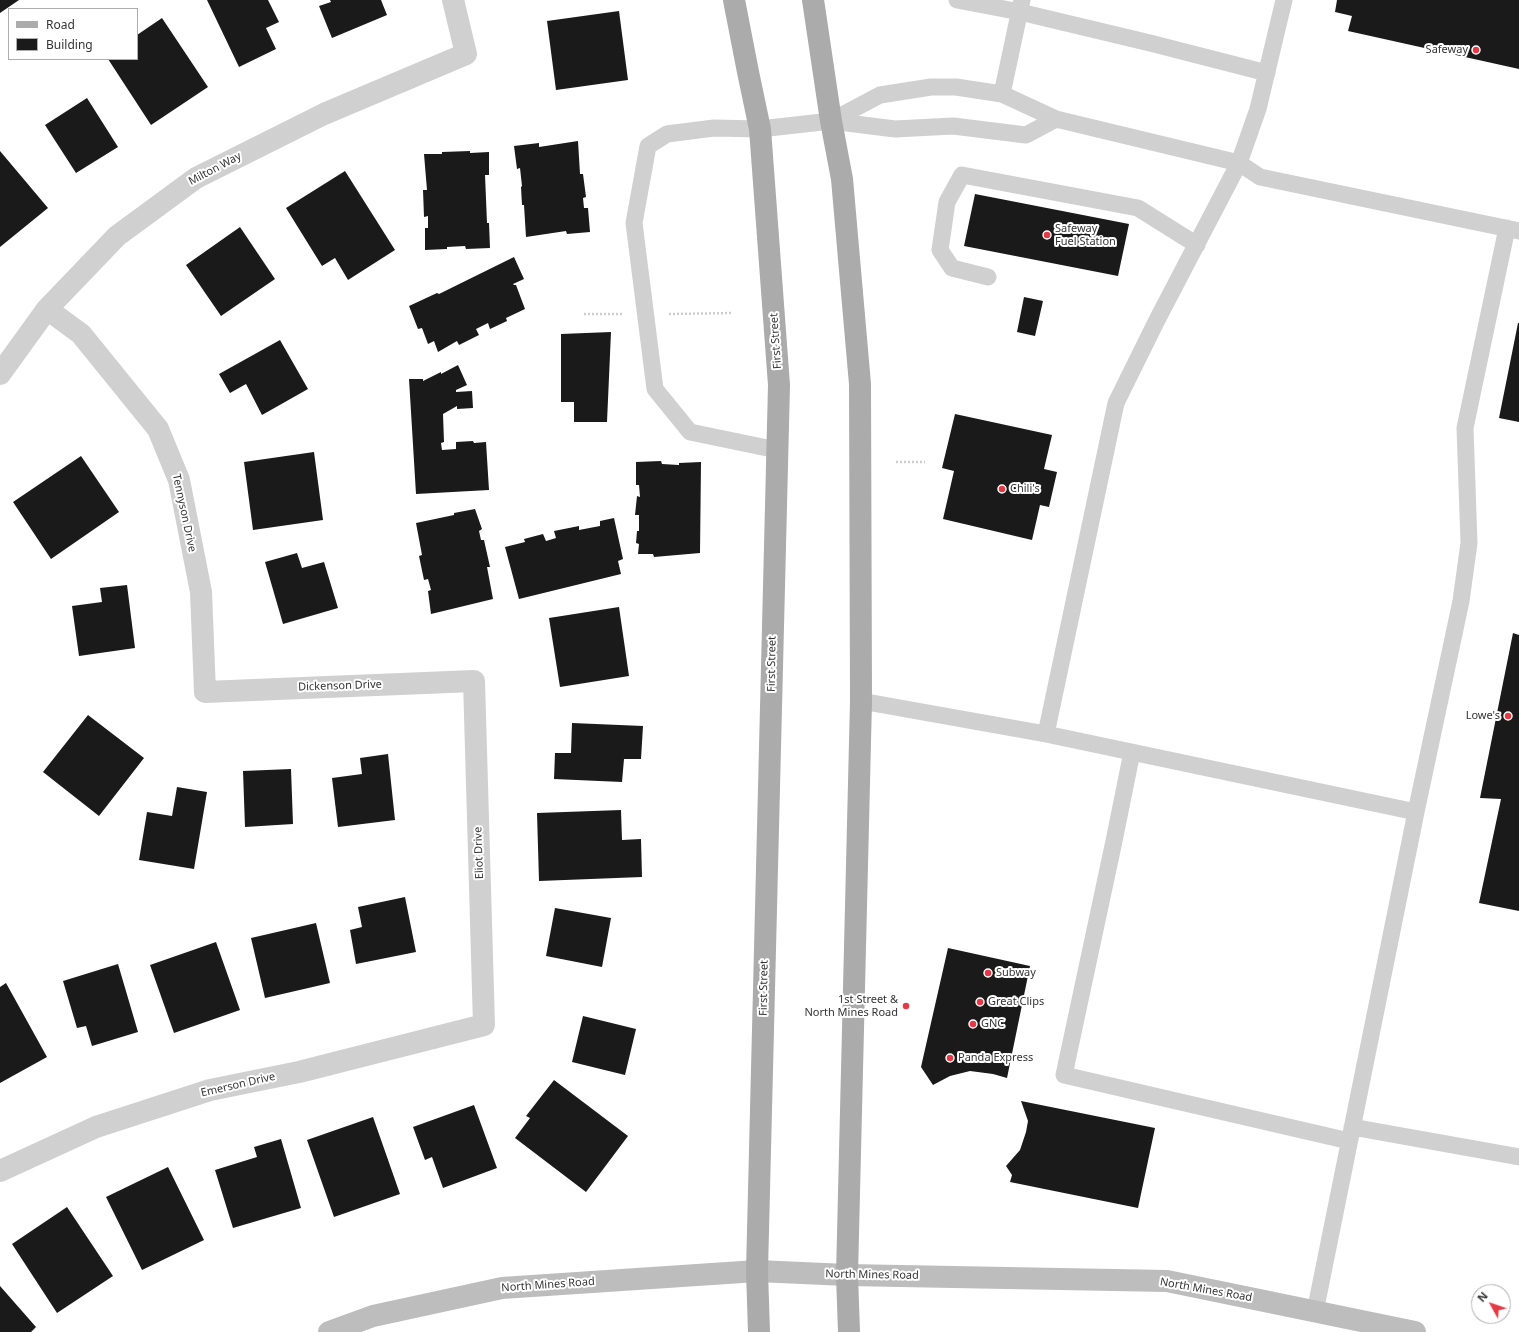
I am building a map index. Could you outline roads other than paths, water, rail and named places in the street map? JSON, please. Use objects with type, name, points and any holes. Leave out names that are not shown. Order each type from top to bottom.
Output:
[{"type":"main road","name":"First Street","points":[[734,0],[760,129],[779,385],[757,1271],[759,1332]]},
{"type":"main road","points":[[813,0],[831,121],[842,179],[860,384],[861,701],[848,1275],[849,1332]]},
{"type":"main road","name":"North Mines Road","points":[[329,1332],[373,1316],[502,1288],[757,1271],[848,1275],[1167,1281],[1415,1332]]},
{"type":"street","name":"Milton Way","points":[[0,374],[48,309],[117,236],[196,178],[324,114],[466,54],[453,0]]},
{"type":"street","name":"Tennyson Drive","points":[[48,309],[81,334],[158,429],[179,480],[200,592],[205,692]]},
{"type":"street","name":"Dickenson Drive","points":[[205,692],[474,681]]},
{"type":"street","name":"Eliot Drive","points":[[474,681],[484,1025]]},
{"type":"street","name":"Emerson Drive","points":[[0,1171],[96,1127],[210,1090],[299,1072],[484,1025]]},
{"type":"lane","points":[[958,0],[1021,6],[1150,43],[1267,73]]},
{"type":"lane","points":[[1046,734],[1116,403],[1239,163],[1258,109],[1284,0]]},
{"type":"lane","points":[[1002,94],[1021,6]]},
{"type":"lane","points":[[831,121],[880,95],[937,87],[956,87],[1002,94],[1056,119],[1239,163],[1260,177],[1513,229],[1465,428],[1469,543],[1461,601],[1416,812],[1315,1312]]},
{"type":"lane","points":[[777,450],[690,432],[655,389],[634,223],[648,146],[667,134],[714,128],[760,129],[831,121],[894,129],[953,126],[1026,135],[1056,119]]},
{"type":"lane","points":[[988,277],[952,268],[940,250],[947,202],[962,175],[1138,208],[1197,245]]},
{"type":"lane","points":[[861,701],[1046,734],[1416,812]]},
{"type":"lane","points":[[1132,752],[1064,1075],[1351,1134],[1519,1157]]},
{"type":"place","name":"Safeway","points":[[1476,50]]},
{"type":"place","name":"Safeway Fuel Station","points":[[1047,235]]},
{"type":"place","name":"Chili's","points":[[1002,489]]},
{"type":"place","name":"Lowe's","points":[[1508,716]]},
{"type":"place","name":"Subway","points":[[988,973]]},
{"type":"place","name":"Great Clips","points":[[980,1002]]},
{"type":"place","name":"1st Street & North Mines Road","points":[[906,1006]]},
{"type":"place","name":"GNC","points":[[973,1024]]},
{"type":"place","name":"Panda Express","points":[[950,1058]]}]
